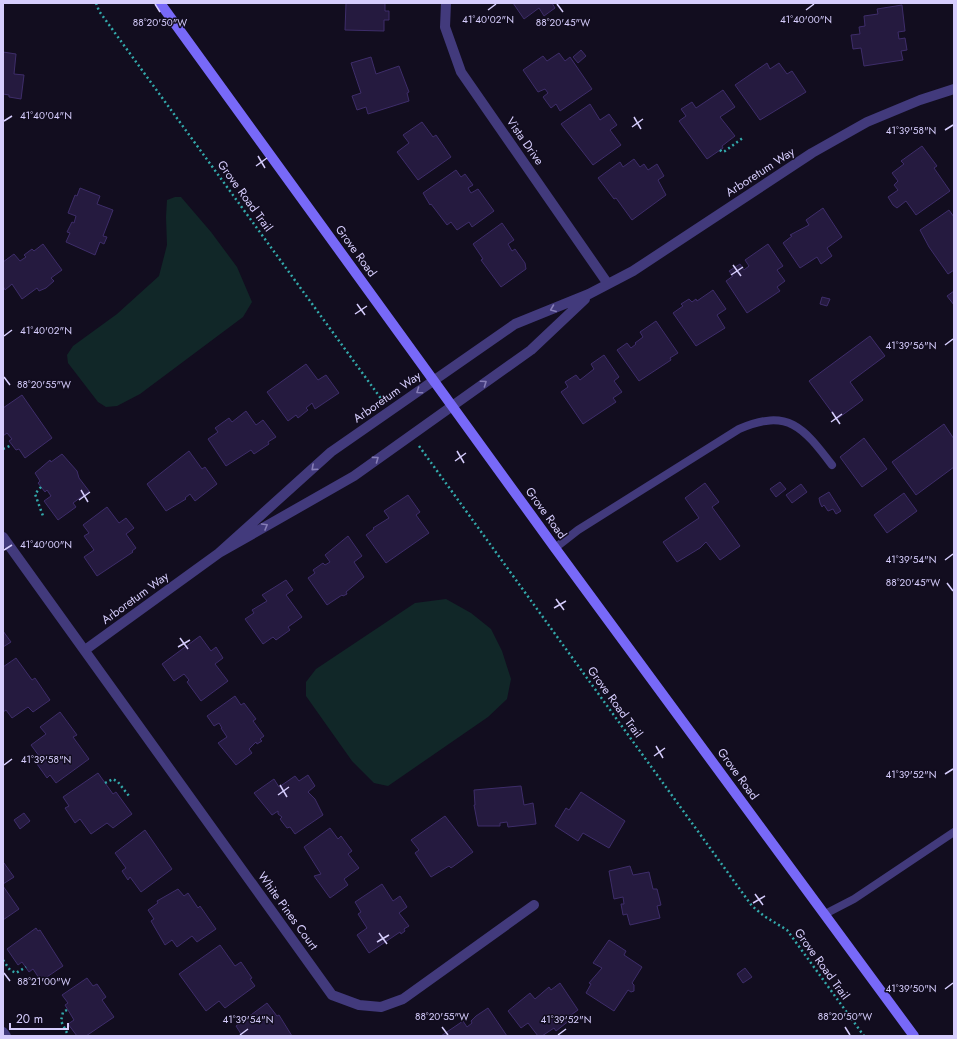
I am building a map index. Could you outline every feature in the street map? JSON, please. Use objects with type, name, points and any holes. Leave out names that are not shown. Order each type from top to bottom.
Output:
[{"type":"street","name":"Grove Road","points":[[160,3],[555,548],[914,1036]]},
{"type":"street","name":"Vista Drive","points":[[446,3],[445,27],[461,72],[608,284]]},
{"type":"street","name":"Arboretum Way","points":[[85,650],[219,553],[331,452],[516,324],[589,294],[633,271],[812,153],[860,126],[920,100],[954,89]]},
{"type":"street","name":"Arboretum Way","points":[[219,553],[354,476],[451,405],[531,350],[589,294]]},
{"type":"street","name":"White Pines Court","points":[[3,536],[332,995],[359,1005],[381,1008],[403,999],[534,905]]},
{"type":"street","points":[[3,1032],[6,1036]]},
{"type":"lane","points":[[555,548],[578,530],[739,429],[755,422],[776,420],[798,426],[813,440],[832,465]]},
{"type":"lane","points":[[825,914],[854,899],[954,832]]},
{"type":"path","name":"Grove Road Trail","points":[[96,3],[99,10],[382,399]]},
{"type":"path","points":[[720,150],[722,152],[744,137]]},
{"type":"path","points":[[3,449],[12,445]]},
{"type":"path","name":"Grove Road Trail","points":[[418,446],[752,906],[764,916],[787,930],[864,1036]]},
{"type":"path","points":[[41,487],[35,494],[43,516]]},
{"type":"path","points":[[105,783],[113,779],[118,782],[129,796]]},
{"type":"path","points":[[3,960],[10,970],[16,973],[26,967]]},
{"type":"path","points":[[68,1010],[63,1012],[61,1021],[68,1035]]},
{"type":"green space","points":[[175,197],[181,197],[211,232],[237,267],[252,302],[243,317],[140,394],[117,406],[106,407],[98,402],[68,363],[67,355],[73,346],[117,314],[159,276],[167,245],[167,200]]},
{"type":"green space","points":[[446,599],[471,613],[491,629],[502,651],[511,679],[507,699],[488,717],[388,786],[374,783],[352,761],[306,696],[306,682],[316,669],[415,603]]},
{"type":"building","points":[[346,3],[385,3],[385,11],[389,11],[389,20],[384,20],[384,31],[345,30]]},
{"type":"building","points":[[513,3],[552,3],[555,8],[544,16],[539,8],[524,19]]},
{"type":"building","points":[[902,5],[905,31],[898,32],[899,39],[905,38],[907,50],[901,51],[903,60],[864,66],[861,48],[853,49],[851,35],[860,34],[859,27],[865,26],[864,16],[878,14],[877,9]]},
{"type":"building","points":[[581,50],[586,56],[578,63],[573,57]]},
{"type":"building","points":[[3,52],[16,54],[14,74],[24,75],[21,99],[9,97],[9,95],[3,94]]},
{"type":"building","points":[[559,53],[565,61],[570,57],[592,89],[560,111],[556,104],[551,108],[543,97],[548,93],[545,89],[538,92],[523,70],[543,56],[547,61]]},
{"type":"building","points":[[371,57],[376,74],[399,66],[409,92],[407,93],[409,101],[368,114],[366,107],[357,110],[352,96],[361,93],[351,63]]},
{"type":"building","points":[[767,63],[770,69],[779,63],[787,74],[792,71],[806,92],[760,120],[735,85]]},
{"type":"building","points":[[723,90],[735,107],[720,117],[735,136],[722,146],[723,148],[707,159],[679,121],[686,116],[681,109],[692,102],[696,108]]},
{"type":"building","points":[[590,104],[600,120],[609,114],[617,125],[610,130],[621,145],[593,165],[561,124]]},
{"type":"building","points":[[422,122],[433,137],[436,135],[451,157],[418,180],[397,152],[409,143],[403,135]]},
{"type":"building","points":[[922,146],[937,166],[934,168],[950,191],[916,215],[906,201],[897,208],[888,197],[898,190],[894,185],[898,181],[892,173],[904,164],[901,161]]},
{"type":"building","points":[[634,159],[640,167],[644,164],[648,170],[657,164],[664,176],[658,180],[666,195],[632,220],[616,198],[614,199],[598,178],[620,162],[623,167]]},
{"type":"building","points":[[456,170],[461,177],[465,174],[473,185],[468,188],[471,193],[478,189],[494,211],[472,227],[469,222],[457,230],[451,222],[447,225],[431,204],[430,205],[423,193]]},
{"type":"building","points":[[80,188],[100,196],[97,204],[113,210],[103,236],[107,237],[104,244],[100,242],[95,255],[66,242],[70,233],[67,232],[72,222],[74,223],[76,216],[68,213],[75,195],[77,196]]},
{"type":"building","points":[[823,208],[842,237],[827,248],[832,256],[821,264],[817,257],[800,268],[783,243],[792,236],[790,235],[809,225],[806,220]]},
{"type":"building","points":[[949,210],[954,217],[954,270],[948,274],[929,247],[920,230]]},
{"type":"building","points":[[502,223],[514,240],[508,244],[512,251],[515,249],[525,263],[526,269],[501,287],[481,260],[483,259],[473,244]]},
{"type":"building","points":[[43,244],[62,270],[51,278],[54,281],[46,288],[39,291],[37,288],[22,299],[12,284],[5,290],[3,286],[3,262],[14,254],[20,261],[26,257],[24,255],[32,249],[34,251]]},
{"type":"building","points":[[768,244],[783,266],[777,270],[785,281],[777,287],[780,291],[747,313],[726,281],[733,276],[729,271],[740,264],[744,270],[749,266],[745,260]]},
{"type":"building","points":[[713,290],[726,309],[717,315],[725,328],[696,346],[673,313],[683,306],[681,304],[689,299],[692,302],[696,299],[697,301]]},
{"type":"building","points":[[954,291],[954,305],[947,296]]},
{"type":"building","points":[[822,297],[830,299],[827,306],[820,304]]},
{"type":"building","points":[[656,321],[678,353],[670,358],[671,360],[639,381],[617,350],[627,343],[631,348],[643,337],[640,332]]},
{"type":"building","points":[[870,336],[885,356],[850,382],[863,400],[837,419],[809,381]]},
{"type":"building","points":[[604,355],[619,377],[614,381],[622,392],[613,398],[616,402],[583,424],[561,392],[568,387],[565,382],[576,375],[580,380],[594,369],[591,364]]},
{"type":"building","points":[[306,364],[318,380],[326,375],[339,393],[315,409],[312,403],[306,408],[308,410],[298,418],[296,415],[288,421],[267,392]]},
{"type":"building","points":[[22,395],[52,438],[25,458],[19,449],[16,450],[9,441],[12,439],[7,433],[3,436],[3,408]]},
{"type":"building","points":[[246,411],[256,425],[263,420],[276,437],[268,442],[269,444],[254,454],[251,450],[226,466],[208,439],[218,432],[215,428],[229,418],[232,422]]},
{"type":"building","points":[[944,424],[954,439],[954,467],[916,495],[892,462]]},
{"type":"building","points":[[864,438],[887,469],[862,487],[840,457]]},
{"type":"building","points":[[189,451],[202,469],[205,467],[217,484],[195,501],[190,494],[185,498],[186,499],[166,511],[147,484]]},
{"type":"building","points":[[62,454],[77,471],[79,478],[89,491],[73,503],[76,507],[58,520],[44,501],[51,496],[47,490],[45,492],[38,483],[40,481],[35,473],[50,460],[51,462]]},
{"type":"building","points":[[780,482],[786,489],[776,497],[770,489]]},
{"type":"building","points":[[705,483],[719,502],[712,507],[740,546],[720,560],[706,542],[700,548],[677,562],[663,542],[699,518],[685,498]]},
{"type":"building","points":[[801,484],[807,492],[792,503],[786,495]]},
{"type":"building","points":[[829,492],[841,511],[836,514],[833,509],[828,511],[824,505],[822,507],[820,503],[819,498]]},
{"type":"building","points":[[904,493],[917,511],[887,533],[874,515]]},
{"type":"building","points":[[408,495],[420,512],[416,515],[429,533],[386,563],[366,535],[374,529],[373,528],[389,518],[384,511]]},
{"type":"building","points":[[107,507],[119,523],[126,518],[134,528],[126,534],[136,548],[132,551],[133,552],[97,576],[84,557],[94,550],[84,536],[89,533],[83,525]]},
{"type":"building","points":[[348,536],[362,556],[354,562],[364,577],[346,592],[347,594],[342,595],[327,605],[308,578],[315,573],[313,570],[323,563],[325,565],[330,562],[325,555]]},
{"type":"building","points":[[286,580],[293,590],[286,595],[302,617],[288,627],[290,630],[276,640],[273,637],[263,644],[245,619],[254,613],[252,610],[267,601],[262,595]]},
{"type":"building","points":[[3,631],[11,642],[3,647]]},
{"type":"building","points":[[200,636],[211,651],[216,647],[223,658],[215,664],[228,681],[201,701],[187,682],[189,680],[184,674],[174,681],[162,664]]},
{"type":"building","points":[[16,658],[32,680],[35,678],[50,700],[33,712],[28,707],[12,718],[6,710],[3,712],[3,667]]},
{"type":"building","points":[[235,696],[241,705],[244,703],[256,719],[253,721],[264,736],[260,739],[262,741],[257,744],[256,742],[249,749],[252,753],[236,765],[218,743],[227,737],[222,728],[219,723],[214,726],[207,716]]},
{"type":"building","points":[[60,712],[77,735],[73,737],[89,759],[56,783],[50,775],[47,778],[37,764],[42,760],[31,745],[46,734],[40,727]]},
{"type":"building","points":[[98,773],[113,794],[116,792],[132,814],[113,828],[107,823],[91,834],[80,819],[75,823],[65,808],[69,806],[63,797]]},
{"type":"building","points":[[308,775],[315,786],[308,792],[315,799],[323,815],[295,834],[290,827],[287,828],[280,819],[282,817],[278,814],[278,811],[272,815],[254,793],[274,779],[279,787],[295,776],[299,781]]},
{"type":"building","points":[[521,786],[524,805],[533,803],[536,824],[508,827],[507,822],[500,823],[500,826],[478,826],[474,805],[474,790]]},
{"type":"building","points":[[581,792],[625,821],[609,848],[583,833],[578,841],[555,826],[566,808],[569,810]]},
{"type":"building","points":[[24,813],[30,821],[20,829],[14,820]]},
{"type":"building","points":[[445,816],[473,852],[451,868],[449,866],[431,877],[415,853],[419,850],[411,840]]},
{"type":"building","points":[[330,828],[338,839],[341,836],[352,851],[348,854],[359,868],[344,879],[348,885],[330,898],[314,876],[321,874],[304,847]]},
{"type":"building","points":[[145,830],[172,869],[141,892],[130,877],[128,880],[122,871],[126,868],[115,853]]},
{"type":"building","points":[[4,863],[14,877],[3,884],[3,864]]},
{"type":"building","points":[[630,866],[633,875],[649,872],[653,889],[657,889],[661,905],[657,906],[660,918],[630,925],[627,914],[623,915],[621,904],[624,904],[623,897],[614,899],[609,871]]},
{"type":"building","points":[[382,884],[393,901],[400,896],[407,907],[399,913],[409,926],[404,929],[405,931],[401,934],[400,932],[369,953],[357,935],[367,928],[358,914],[361,912],[355,902]]},
{"type":"building","points":[[3,886],[19,909],[3,920]]},
{"type":"building","points":[[178,889],[184,896],[188,893],[198,908],[200,906],[216,929],[197,942],[192,936],[177,947],[172,940],[165,945],[151,921],[154,919],[148,910],[158,903],[157,901]]},
{"type":"building","points":[[36,928],[38,931],[40,930],[63,966],[41,981],[33,969],[29,972],[22,962],[18,965],[7,949]]},
{"type":"building","points":[[609,940],[626,951],[624,955],[642,967],[632,983],[634,985],[634,991],[631,992],[628,990],[614,1011],[586,993],[591,984],[589,983],[602,968],[593,963]]},
{"type":"building","points":[[220,945],[235,966],[241,962],[252,978],[250,979],[255,986],[225,1008],[219,1001],[206,1011],[179,974]]},
{"type":"building","points":[[745,968],[752,977],[743,983],[737,974]]},
{"type":"building","points":[[87,978],[93,986],[97,984],[106,997],[102,1000],[114,1017],[86,1036],[77,1036],[68,1024],[74,1020],[65,1005],[68,1003],[62,995]]},
{"type":"building","points":[[560,983],[578,1010],[568,1017],[570,1020],[556,1031],[554,1028],[542,1036],[538,1036],[528,1023],[521,1028],[508,1011],[530,993],[535,999],[549,987],[551,990]]},
{"type":"building","points":[[267,1003],[277,1016],[279,1015],[292,1036],[239,1036],[241,1034],[236,1026]]},
{"type":"building","points":[[488,1008],[507,1036],[441,1036],[463,1021],[467,1027],[472,1023],[471,1021],[476,1016]]}]
